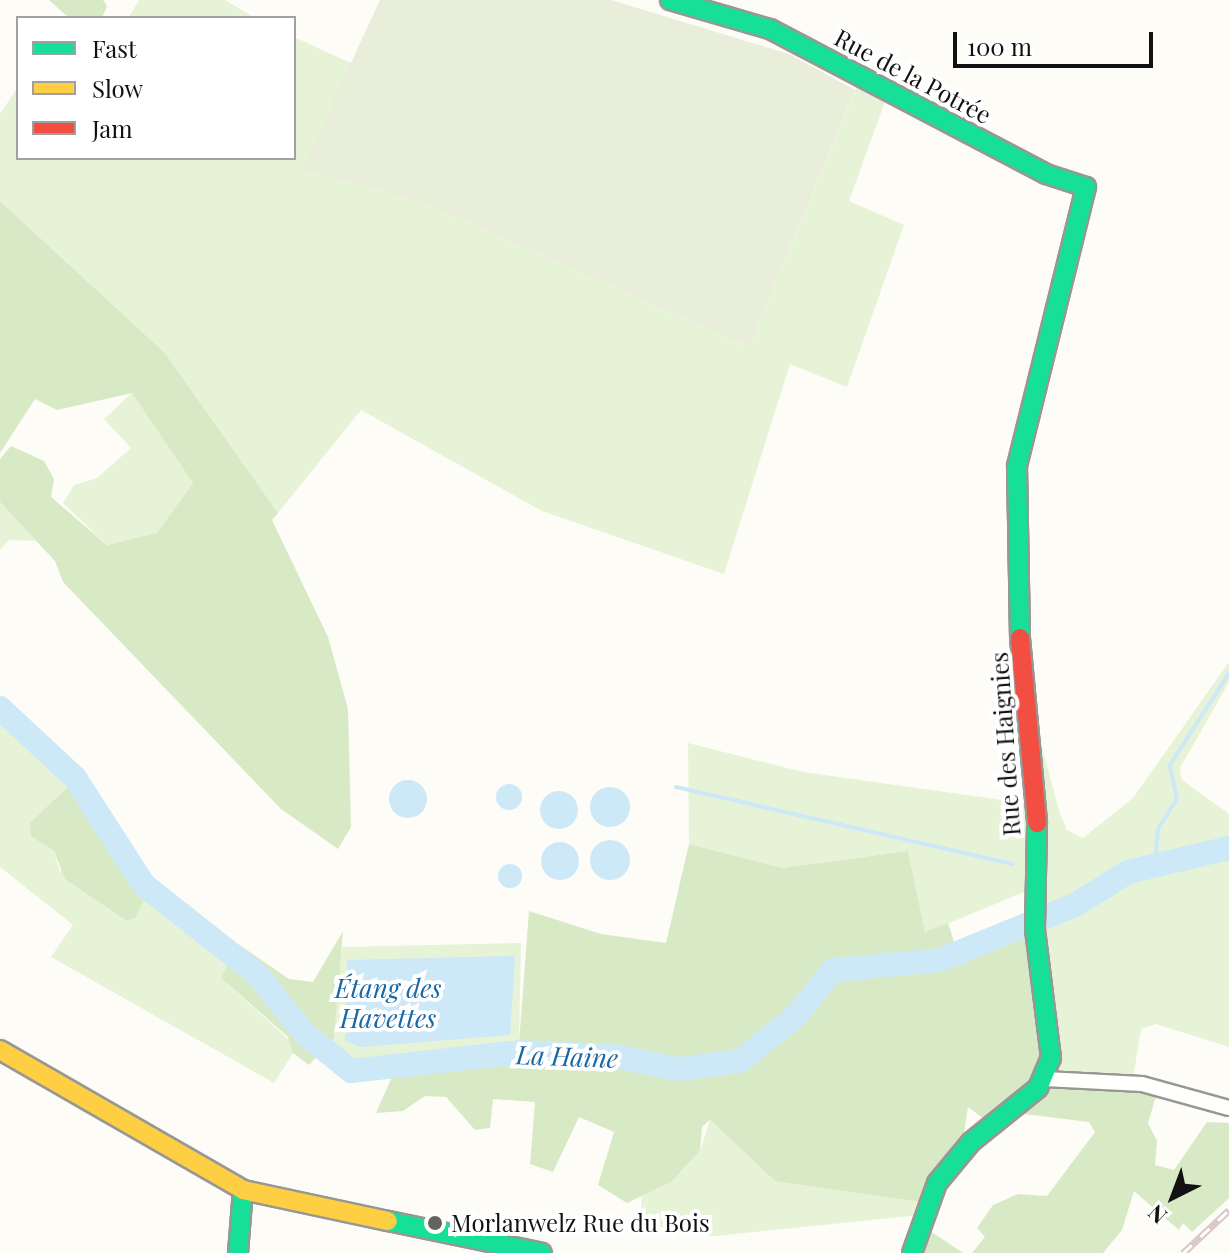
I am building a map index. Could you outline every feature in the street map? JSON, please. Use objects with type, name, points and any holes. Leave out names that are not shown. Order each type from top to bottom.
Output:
[{"type":"street","name":"Rue de la Potrée","points":[[670,0],[770,29],[1046,174],[1086,187]]},
{"type":"street","name":"Rue des Haignies","points":[[1045,1079],[1052,1044],[1035,920],[1037,805],[1019,629],[1018,452],[1086,187]]},
{"type":"street","points":[[0,1050],[243,1190],[542,1253]]},
{"type":"street","points":[[912,1253],[937,1183],[971,1142],[1045,1079],[1142,1084],[1229,1108]]},
{"type":"street","points":[[238,1253],[243,1190]]},
{"type":"green space","points":[[49,0],[103,0],[107,6],[103,16],[67,16]]},
{"type":"green space","points":[[139,0],[225,0],[252,16],[129,16]]},
{"type":"green space","points":[[380,0],[611,0],[789,54],[855,90],[749,347],[426,204],[302,169]]},
{"type":"green space","points":[[296,38],[353,64],[303,169],[426,204],[749,347],[859,81],[887,96],[849,201],[904,225],[847,387],[790,364],[724,574],[542,511],[361,410],[278,513],[165,353],[0,201],[0,114],[16,90],[16,160],[296,160]]},
{"type":"green space","points":[[0,201],[165,353],[278,513],[272,520],[328,637],[348,709],[351,827],[338,849],[281,809],[63,582],[55,561],[0,502],[0,459],[11,446],[44,461],[54,479],[51,497],[107,545],[157,533],[193,483],[132,393],[57,410],[35,399],[0,453]]},
{"type":"green space","points":[[133,392],[193,483],[157,534],[107,545],[63,503],[74,485],[97,478],[131,448],[104,419]]},
{"type":"green space","points":[[0,502],[37,541],[9,540],[0,550]]},
{"type":"green space","points":[[1229,662],[1229,682],[1180,768],[1181,779],[1229,814],[1229,1047],[1156,1024],[1141,1029],[1131,1091],[1046,1084],[1033,714],[1060,814],[1067,830],[1083,838],[1133,798]]},
{"type":"green space","points":[[0,696],[83,779],[145,874],[238,944],[221,978],[297,1047],[274,1083],[51,957],[73,925],[0,867]],"holes":[[[72,783],[86,806],[60,872],[54,851]]]},
{"type":"green space","points":[[688,743],[803,772],[1037,805],[1036,887],[925,933],[908,851],[782,868],[689,844]]},
{"type":"green space","points":[[72,783],[146,896],[136,917],[127,921],[65,879],[54,851],[31,836],[30,823]]},
{"type":"green space","points":[[689,844],[782,868],[908,851],[925,932],[948,923],[958,954],[1031,926],[1048,1072],[991,1124],[968,1107],[961,1154],[922,1202],[775,1181],[710,1120],[702,1127],[700,1151],[671,1182],[627,1203],[598,1185],[614,1132],[579,1117],[553,1172],[530,1164],[535,1102],[493,1099],[490,1128],[475,1130],[446,1097],[425,1096],[403,1111],[376,1113],[402,1054],[519,1043],[529,911],[601,934],[666,943]]},
{"type":"green space","points":[[343,931],[334,1038],[309,1065],[293,1053],[288,1037],[221,978],[238,944],[289,979],[313,982]]},
{"type":"green space","name":"Étang des Havettes","points":[[521,943],[519,1043],[402,1054],[386,1077],[327,1048],[342,947]]},
{"type":"green space","points":[[1046,1084],[1157,1093],[1148,1123],[1157,1141],[1155,1165],[1174,1170],[1207,1122],[1229,1123],[1229,1198],[1192,1232],[1183,1223],[1179,1230],[1134,1191],[1122,1230],[1103,1253],[972,1253],[985,1237],[977,1228],[993,1205],[1018,1194],[1047,1196],[1095,1132],[1089,1122],[1024,1114],[1020,1106]]},
{"type":"green space","points":[[710,1120],[775,1181],[899,1195],[921,1201],[920,1215],[716,1236],[640,1233],[642,1192],[671,1182],[700,1151]]},
{"type":"green space","points":[[926,1228],[963,1253],[917,1253]]},
{"type":"water","points":[[408,780],[421,786],[427,799],[421,812],[408,818],[395,812],[389,799],[395,786]]},
{"type":"water","points":[[509,784],[518,788],[522,797],[518,806],[509,810],[500,806],[496,797],[500,788]]},
{"type":"water","points":[[610,787],[624,793],[630,807],[624,821],[610,827],[596,821],[590,807],[596,793]]},
{"type":"water","points":[[559,791],[573,796],[578,810],[573,824],[559,829],[545,824],[540,810],[545,796]]},
{"type":"water","points":[[610,840],[624,846],[630,860],[624,874],[610,880],[596,874],[590,860],[596,846]]},
{"type":"water","points":[[560,842],[574,847],[579,861],[574,875],[560,880],[546,875],[541,861],[546,847]]},
{"type":"water","points":[[510,864],[521,871],[522,876],[515,887],[510,888],[499,881],[498,876],[505,865]]},
{"type":"water","name":"Étang des Havettes","points":[[515,956],[510,1035],[361,1047],[345,1041],[347,960]]},
{"type":"waterway","points":[[1155,863],[1158,829],[1177,799],[1170,765],[1229,673]]},
{"type":"waterway","name":"La Haine","points":[[0,708],[75,778],[144,885],[258,975],[303,1032],[351,1071],[520,1052],[615,1056],[678,1069],[740,1061],[795,1017],[833,970],[940,960],[1075,905],[1128,872],[1229,848]]},
{"type":"waterway","points":[[676,787],[1012,864]]},
{"type":"railway","points":[[1183,1253],[1229,1210]]},
{"type":"traffic: fast","points":[[670,0],[770,29],[1046,174],[1086,187],[1017,466],[1020,638]]},
{"type":"traffic: fast","points":[[912,1253],[937,1183],[971,1142],[1038,1088],[1051,1058],[1035,929],[1037,823]]},
{"type":"traffic: fast","points":[[238,1253],[243,1190]]},
{"type":"traffic: fast","points":[[388,1221],[542,1253]]},
{"type":"traffic: slow","points":[[0,1050],[243,1190],[388,1221]]},
{"type":"traffic: jam","points":[[1020,638],[1037,823]]},
{"type":"place","name":"Morlanwelz Rue du Bois","points":[[435,1223]]}]
